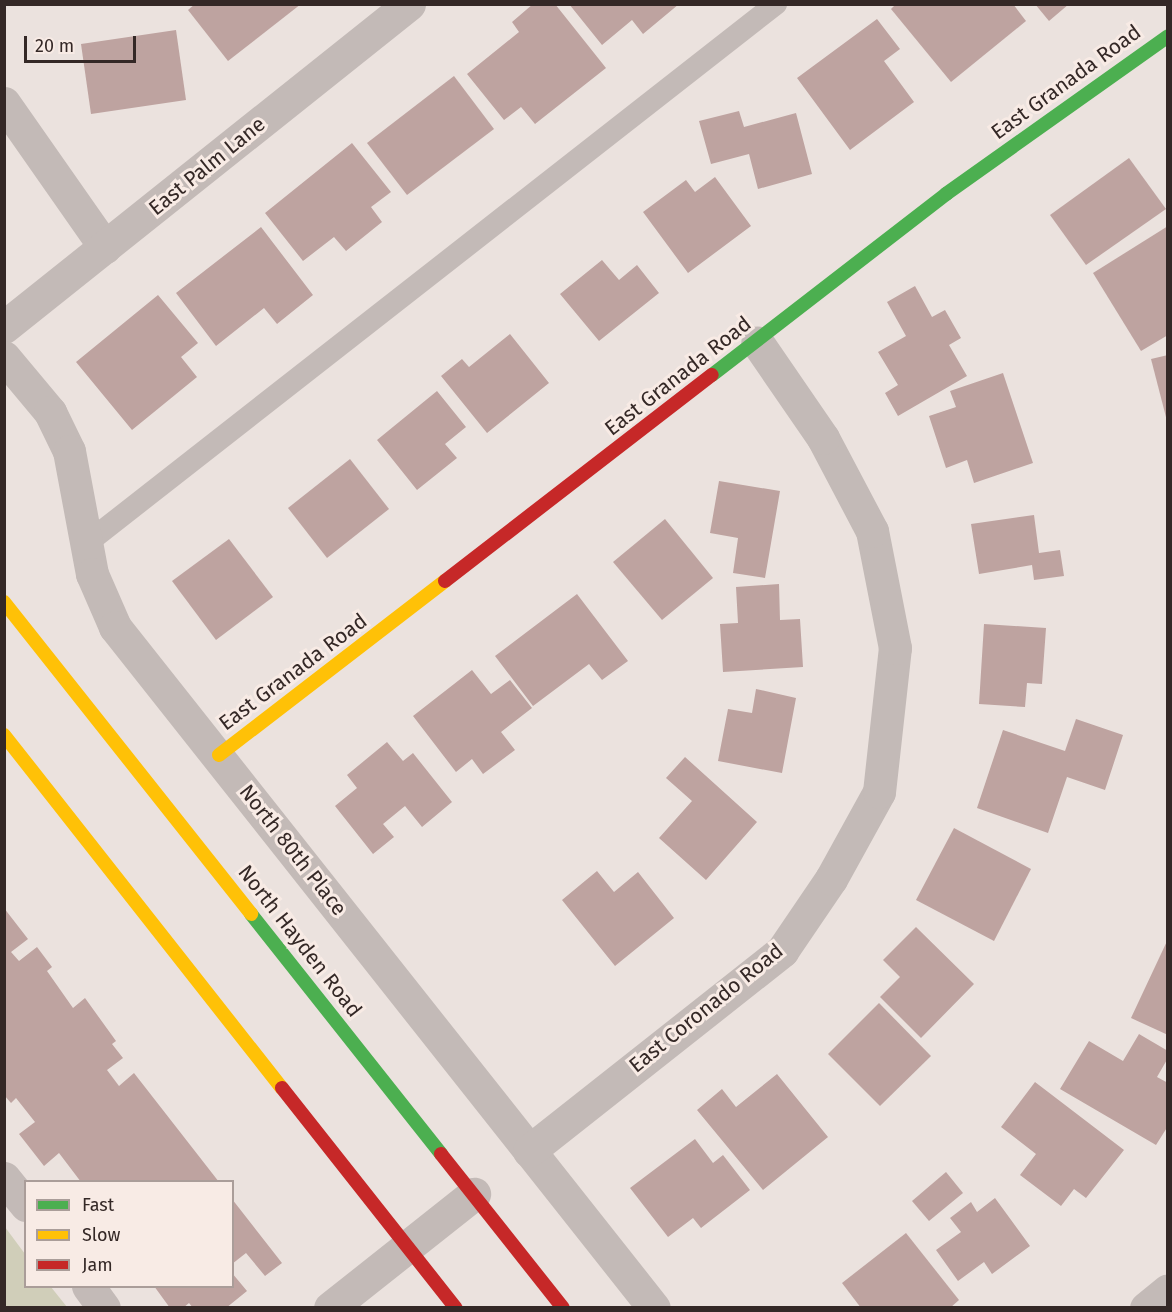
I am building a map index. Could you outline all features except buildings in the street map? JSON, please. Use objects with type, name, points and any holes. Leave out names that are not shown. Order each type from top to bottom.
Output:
[{"type":"main road","name":"East Granada Road","points":[[219,755],[758,342],[946,194],[1167,36]]},
{"type":"main road","name":"North Hayden Road","points":[[4,602],[563,1308]]},
{"type":"main road","points":[[4,735],[456,1308]]},
{"type":"street","name":"East Palm Lane","points":[[4,327],[410,4]]},
{"type":"street","points":[[4,103],[105,247]]},
{"type":"street","name":"East Coronado Road","points":[[529,1151],[782,951],[831,879],[879,792],[895,648],[872,531],[823,438],[758,342]]},
{"type":"street","name":"North 80th Place","points":[[4,357],[50,412],[69,451],[92,574],[115,627],[219,755],[654,1308]]},
{"type":"street","points":[[4,1178],[24,1203]]},
{"type":"street","points":[[330,1308],[474,1194]]},
{"type":"street","points":[[89,1288],[104,1308]]},
{"type":"street","points":[[1146,1308],[1167,1290]]},
{"type":"lane","points":[[87,543],[776,4]]},
{"type":"shaded area","points":[[5,1227],[24,1253],[24,1288],[52,1288],[67,1307],[5,1307]]},
{"type":"traffic: fast","points":[[712,375],[946,194],[1168,36]]},
{"type":"traffic: fast","points":[[251,914],[441,1154]]},
{"type":"traffic: slow","points":[[219,755],[445,581]]},
{"type":"traffic: slow","points":[[4,602],[251,914]]},
{"type":"traffic: slow","points":[[4,735],[282,1088]]},
{"type":"traffic: jam","points":[[445,581],[712,375]]},
{"type":"traffic: jam","points":[[282,1088],[456,1308]]},
{"type":"traffic: jam","points":[[441,1154],[563,1308]]}]
